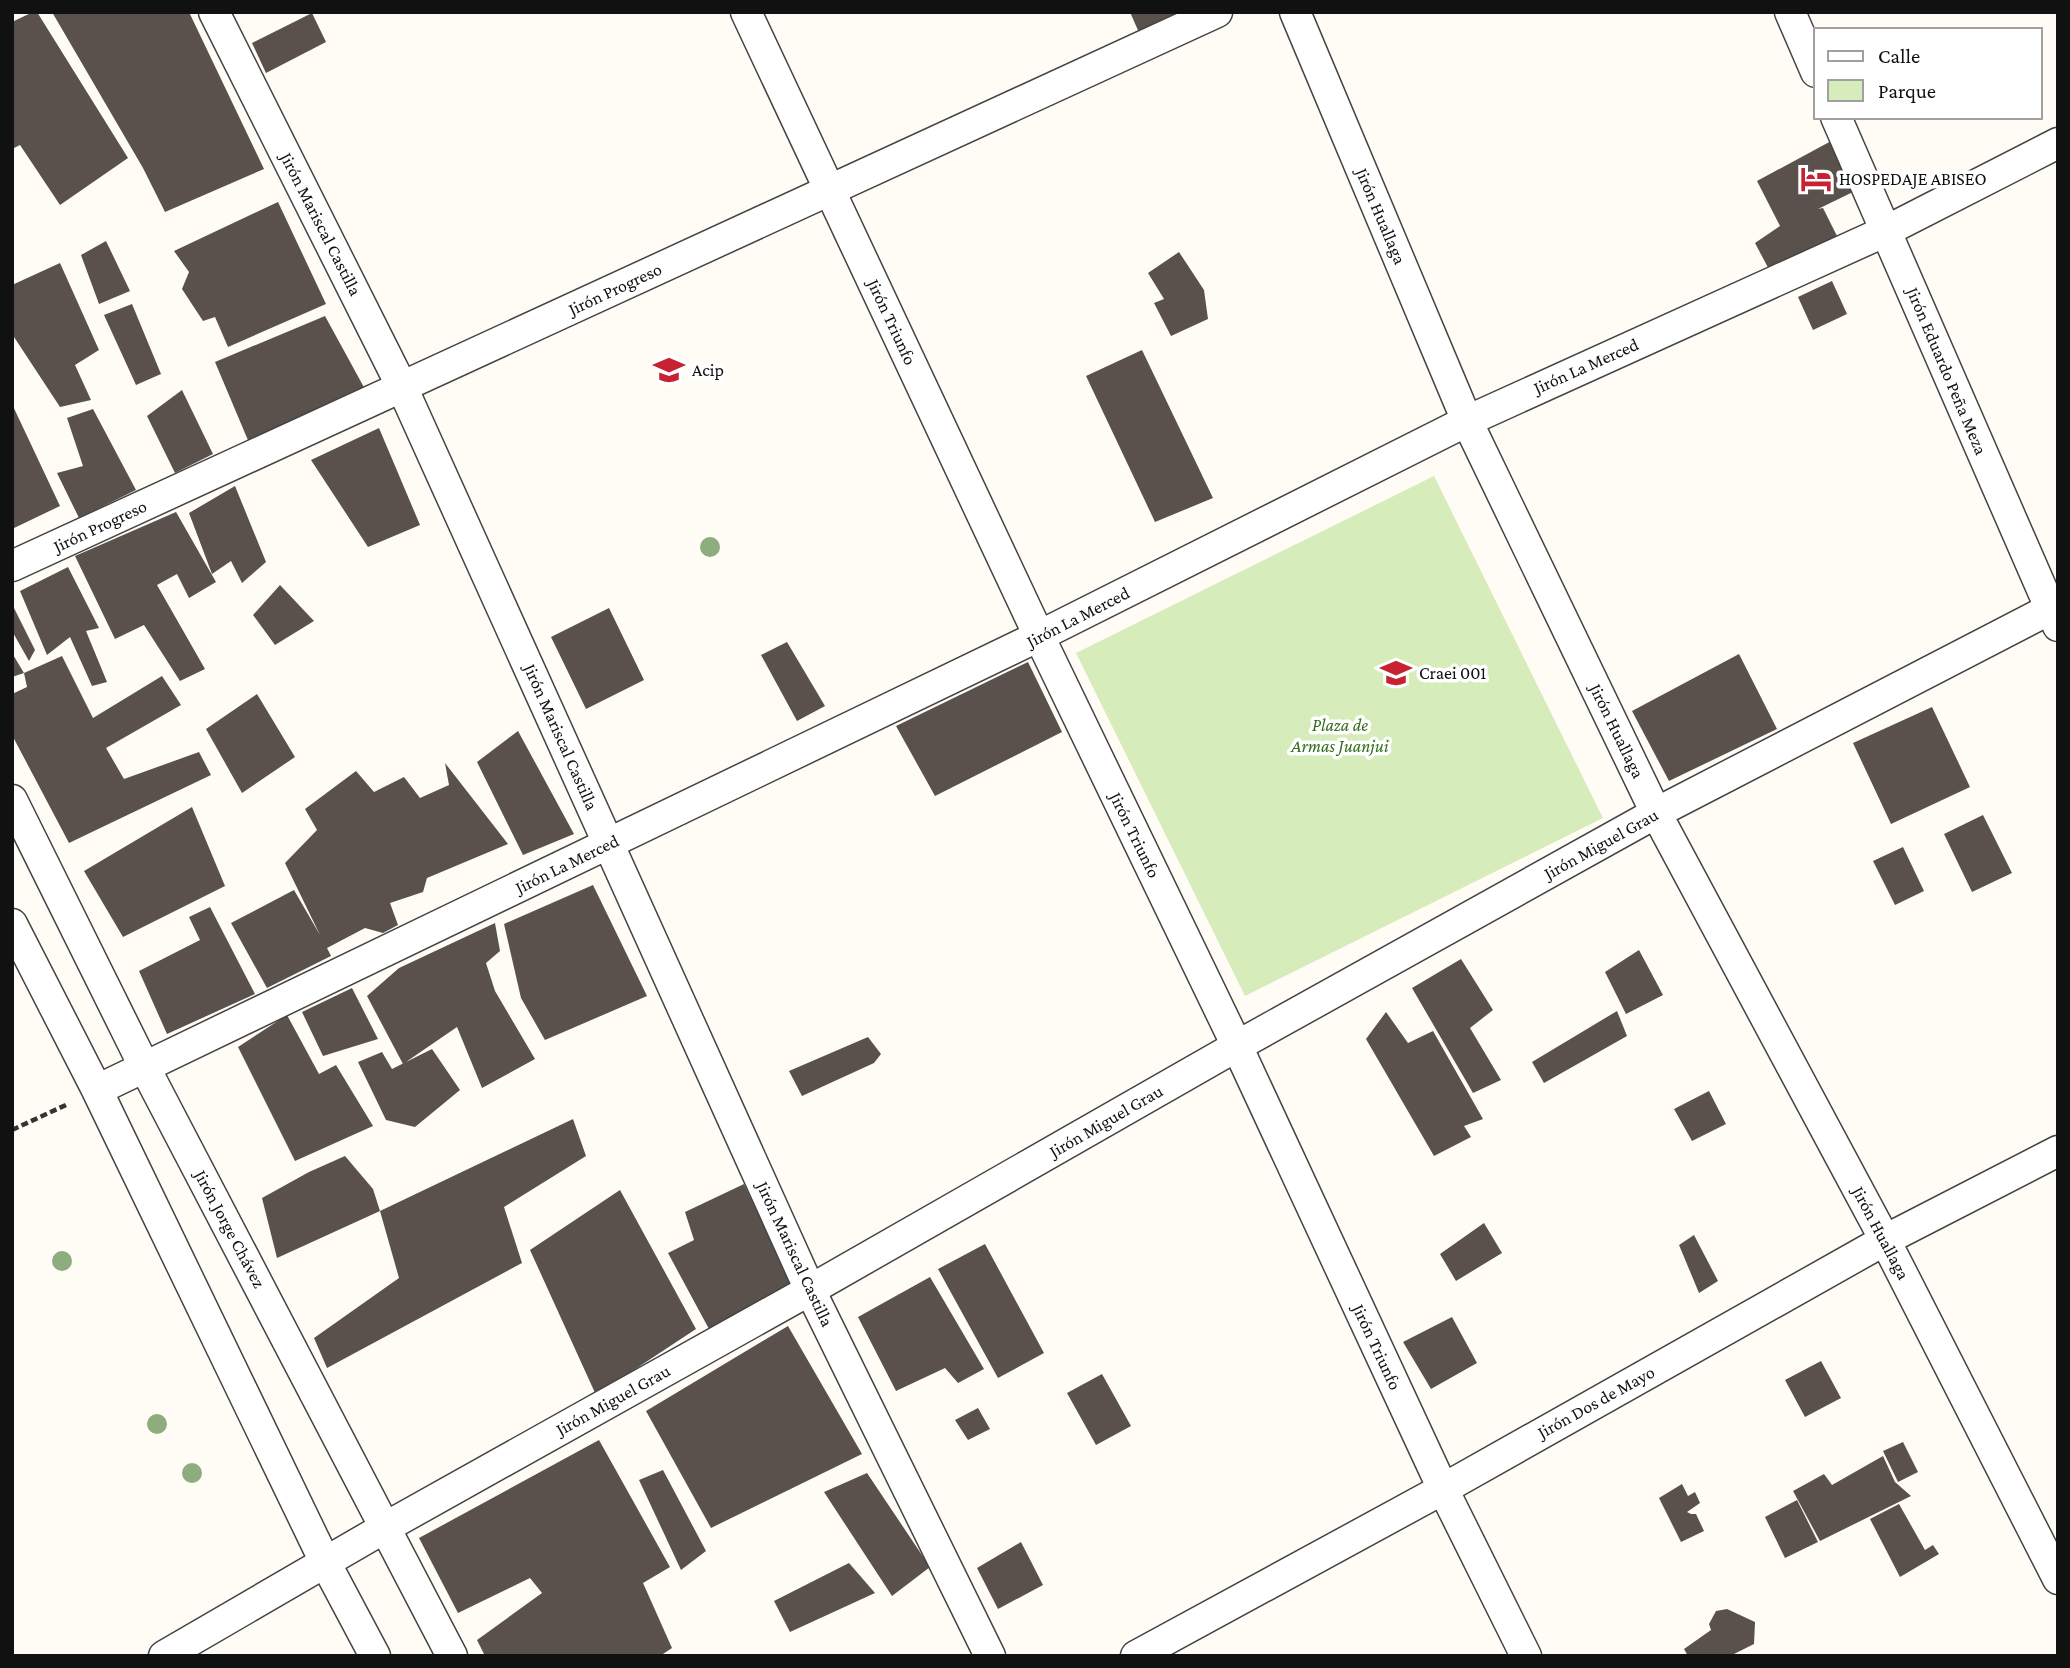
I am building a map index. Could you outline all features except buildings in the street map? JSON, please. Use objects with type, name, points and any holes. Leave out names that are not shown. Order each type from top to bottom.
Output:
[{"type":"street","name":"Jirón Mariscal Castilla","points":[[214,12],[402,387],[810,1290],[990,1656]]},
{"type":"street","name":"Jirón Triunfo","points":[[746,12],[1039,636],[1237,1046],[1443,1489],[1526,1656]]},
{"type":"street","name":"Jirón Progreso","points":[[12,566],[1217,12]]},
{"type":"street","name":"Jirón Huallaga","points":[[1295,12],[1467,421],[1656,813],[1885,1240],[2058,1579]]},
{"type":"street","points":[[1790,12],[1814,67]]},
{"type":"street","name":"Jirón Eduardo Peña Meza","points":[[1837,119],[2055,613]]},
{"type":"street","name":"Jirón La Merced","points":[[97,1090],[1039,636],[1467,421],[1886,231],[2058,143]]},
{"type":"street","name":"Jirón Miguel Grau","points":[[164,1656],[386,1527],[810,1290],[1237,1046],[1656,813],[2055,613]]},
{"type":"street","name":"Jirón Jorge Chávez","points":[[12,800],[145,1068],[452,1656]]},
{"type":"street","points":[[12,924],[97,1090],[325,1562],[375,1656]]},
{"type":"street","name":"Jirón Dos de Mayo","points":[[1136,1656],[1443,1489],[1885,1240],[2058,1151]]},
{"type":"path","points":[[12,1130],[97,1090]]},
{"type":"green space","name":"Plaza de Armas Juanjui","points":[[1434,476],[1603,818],[1245,996],[1076,653]]},
{"type":"place","name":"HOSPEDAJE ABISEO","points":[[1816,179]]},
{"type":"place","name":"Acip","points":[[669,370]]},
{"type":"place","name":"Craei 001","points":[[1396,673]]}]
